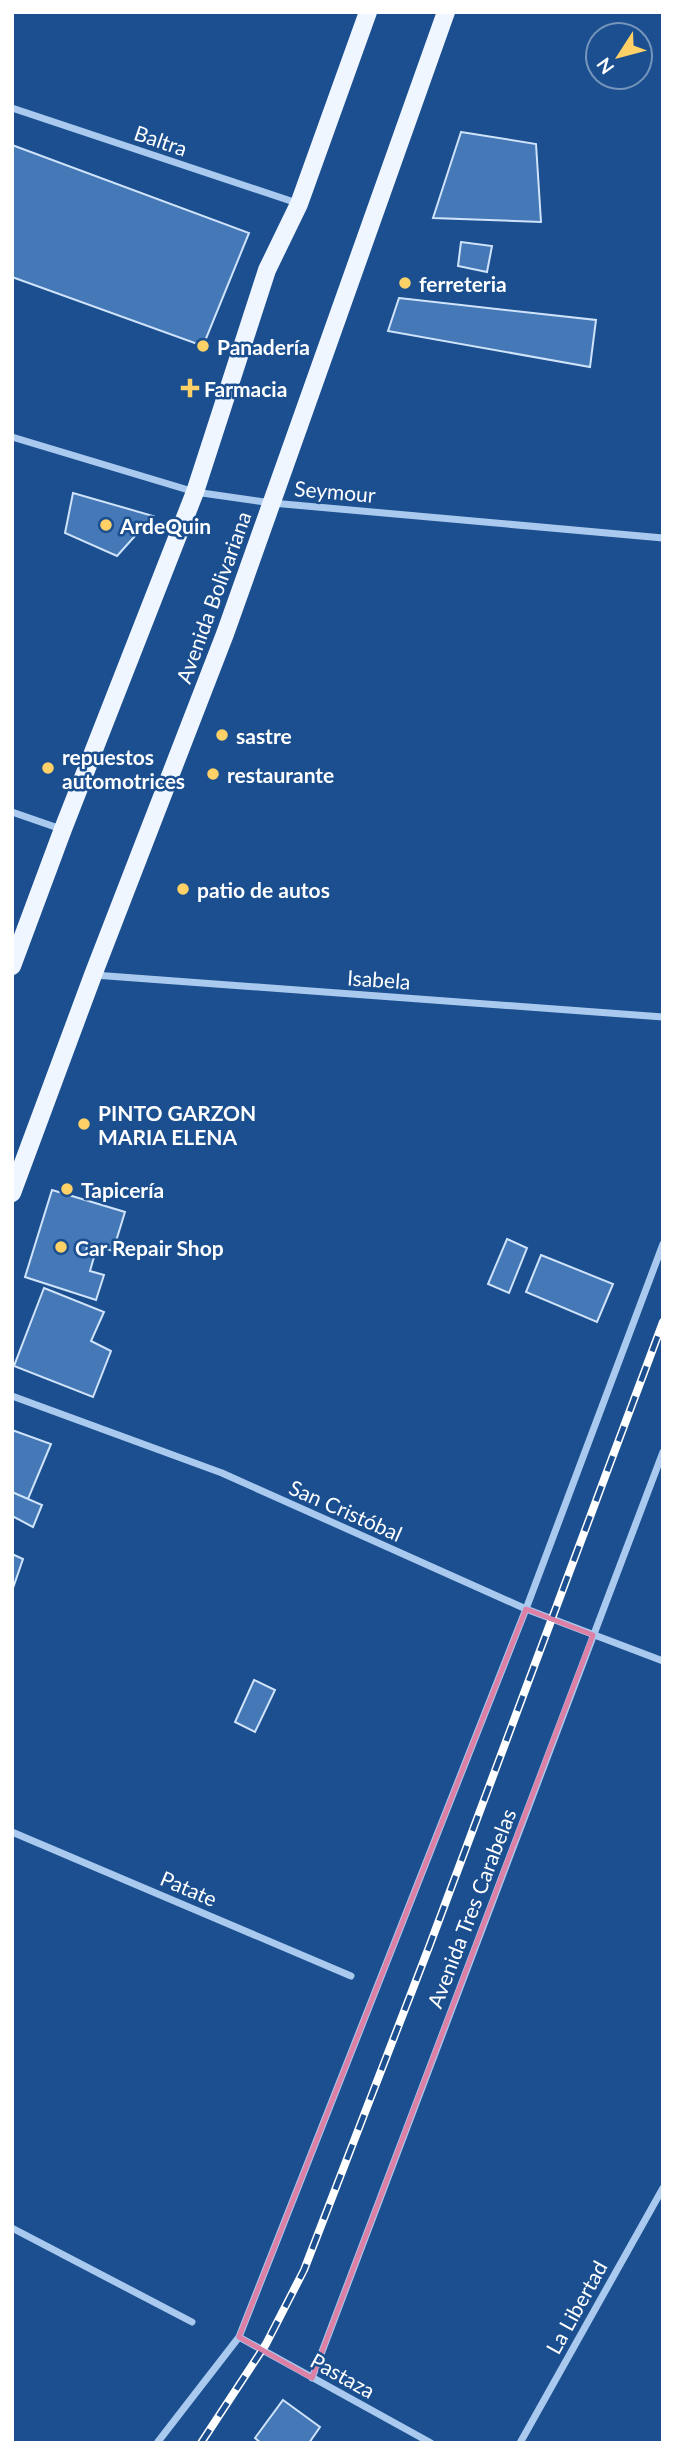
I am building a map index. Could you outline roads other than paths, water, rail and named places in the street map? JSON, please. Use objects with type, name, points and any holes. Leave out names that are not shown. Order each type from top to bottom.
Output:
[{"type":"main road","points":[[12,966],[195,492],[267,270],[299,204],[368,12]]},
{"type":"main road","name":"Avenida Bolivariana","points":[[12,1193],[225,634],[446,12]]},
{"type":"street","name":"Baltra","points":[[12,108],[299,204]]},
{"type":"street","name":"Seymour","points":[[12,437],[195,492],[272,503],[663,538]]},
{"type":"street","points":[[12,813],[63,829]]},
{"type":"street","name":"Isabela","points":[[93,975],[663,1017]]},
{"type":"street","points":[[157,2443],[239,2337],[526,1609],[663,1244]]},
{"type":"street","name":"San Cristóbal","points":[[12,1396],[222,1473],[526,1609],[663,1661]]},
{"type":"street","name":"Avenida Tres Carabelas","points":[[312,2378],[663,1452]]},
{"type":"street","name":"Patate","points":[[12,1832],[351,1976]]},
{"type":"street","name":"La Libertad","points":[[520,2443],[663,2188]]},
{"type":"street","points":[[12,2228],[192,2322]]},
{"type":"street","name":"Pastaza","points":[[239,2337],[431,2443]]},
{"type":"railway","points":[[201,2443],[266,2344],[304,2270],[429,1947],[663,1322]]},
{"type":"place","name":"ferreteria","points":[[405,283]]},
{"type":"place","name":"Panadería","points":[[203,346]]},
{"type":"place","name":"Farmacia","points":[[190,388]]},
{"type":"place","name":"ArdeQuin","points":[[106,525]]},
{"type":"place","name":"sastre","points":[[222,735]]},
{"type":"place","name":"repuestos automotrices","points":[[48,768]]},
{"type":"place","name":"restaurante","points":[[213,774]]},
{"type":"place","name":"patio de autos","points":[[183,889]]},
{"type":"place","name":"PINTO GARZON MARIA ELENA","points":[[84,1124]]},
{"type":"place","name":"Tapicería","points":[[67,1189]]},
{"type":"place","name":"Car Repair Shop","points":[[61,1247]]}]
